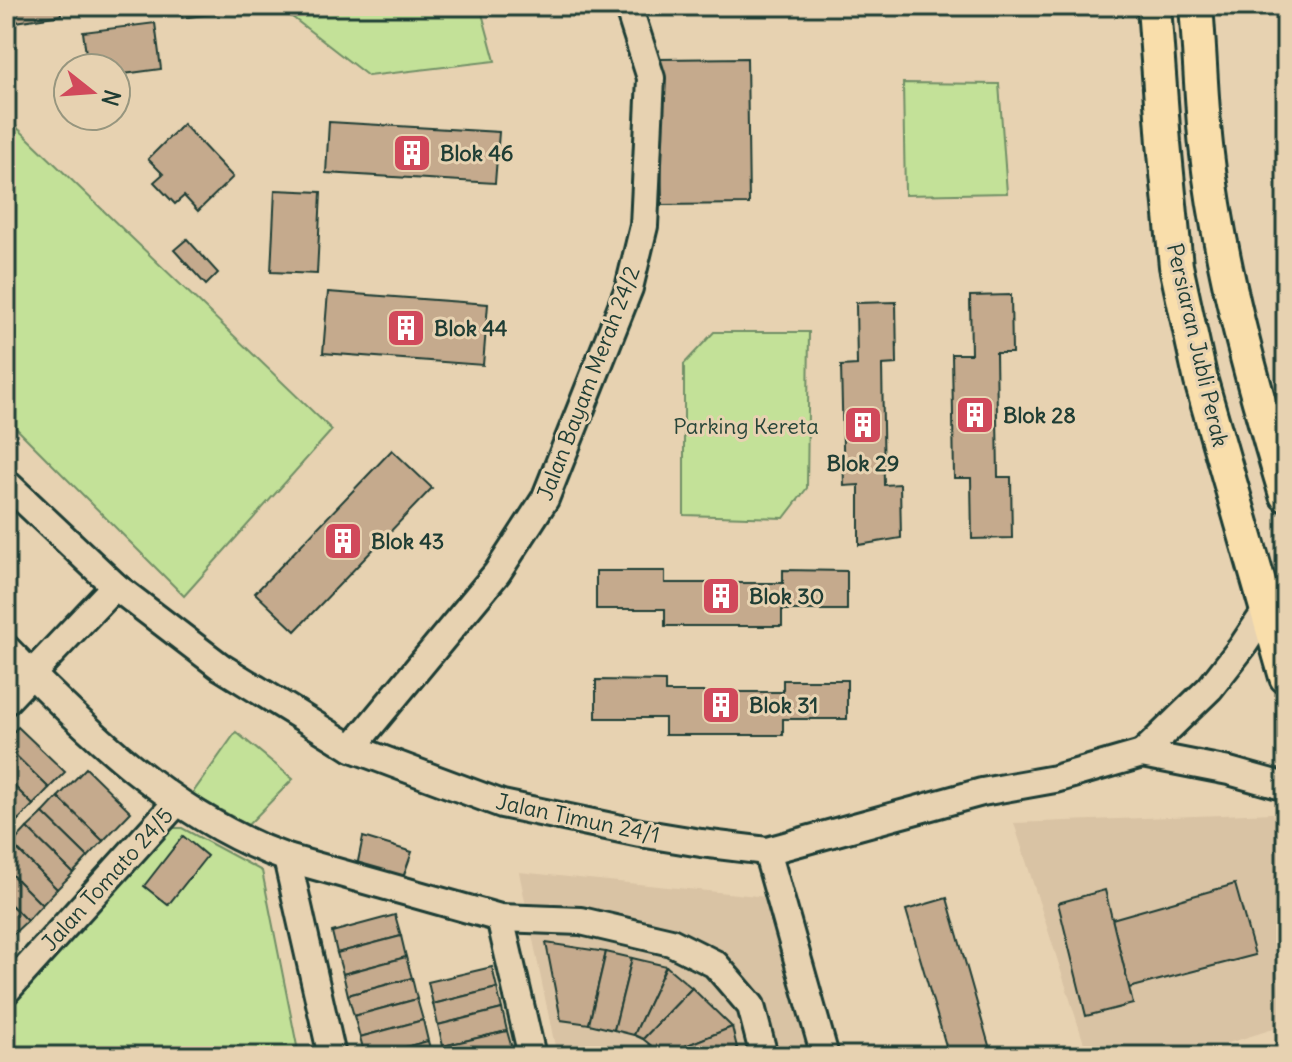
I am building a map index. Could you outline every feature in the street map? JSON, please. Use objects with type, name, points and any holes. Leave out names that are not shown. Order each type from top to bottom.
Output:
[{"type":"main road","name":"Persiaran Jubli Perak","points":[[1154,6],[1176,266],[1201,381],[1286,677]]},
{"type":"main road","name":"Persiaran Jubli Perak","points":[[1196,6],[1206,146],[1220,233],[1236,313],[1286,495]]},
{"type":"street","name":"Jalan Bayam Merah 24/2","points":[[352,748],[497,573],[545,499],[629,288],[644,226],[651,78],[628,6]]},
{"type":"street","name":"Jalan Timun 24/1","points":[[6,483],[115,586],[221,667],[352,748],[502,804],[640,833],[767,851],[982,792],[1055,779],[1142,754]]},
{"type":"street","points":[[6,701],[115,586]]},
{"type":"street","points":[[1142,754],[1210,688],[1266,611]]},
{"type":"street","points":[[6,648],[118,756],[177,802],[253,846],[500,918],[581,921],[671,942],[715,964],[751,1006],[764,1056]]},
{"type":"street","points":[[1142,754],[1229,771],[1286,787]]},
{"type":"street","name":"Jalan Tomato 24/5","points":[[6,991],[177,802]]},
{"type":"street","points":[[767,851],[825,1056]]},
{"type":"street","points":[[287,858],[332,1056]]},
{"type":"street","points":[[500,918],[532,1056]]},
{"type":"shaded area","points":[[1273,813],[1286,863],[1286,1025],[1188,1056],[1088,1056],[1014,823]]},
{"type":"shaded area","points":[[519,872],[767,897],[811,1056],[557,1056]]},
{"type":"green space","points":[[278,6],[480,6],[495,61],[368,76]]},
{"type":"green space","points":[[903,83],[999,84],[1007,193],[905,195]]},
{"type":"green space","points":[[6,117],[332,430],[184,596],[6,418]]},
{"type":"green space","name":"Parking Kereta","points":[[714,332],[809,332],[807,488],[784,518],[684,515],[684,364]]},
{"type":"green space","points":[[236,732],[293,779],[248,825],[192,794]]},
{"type":"green space","points":[[167,828],[182,828],[262,871],[299,1056],[6,1056],[6,1000]]},
{"type":"building","points":[[6,6],[60,6],[61,15],[9,23]]},
{"type":"building","points":[[180,6],[234,6],[235,11],[182,18]]},
{"type":"building","points":[[155,23],[161,69],[132,73],[132,52],[86,52],[83,32]]},
{"type":"building","points":[[747,58],[749,204],[662,205],[660,59]]},
{"type":"building","name":"Blok 46","points":[[329,122],[499,132],[495,183],[326,173]]},
{"type":"building","points":[[183,124],[233,177],[198,211],[184,196],[175,204],[154,182],[163,174],[148,159]]},
{"type":"building","points":[[275,190],[321,192],[317,274],[271,272]]},
{"type":"building","points":[[187,239],[218,273],[206,285],[174,250]]},
{"type":"building","name":"Blok 44","points":[[328,292],[488,304],[483,365],[323,353]]},
{"type":"building","name":"Blok 28","points":[[1011,295],[1012,353],[996,353],[998,477],[1011,477],[1012,538],[972,539],[971,478],[954,478],[952,354],[971,354],[970,296]]},
{"type":"building","name":"Blok 29","points":[[896,302],[897,364],[882,365],[884,485],[900,484],[901,538],[859,545],[859,485],[844,486],[841,366],[857,365],[856,303]]},
{"type":"building","name":"Blok 43","points":[[392,450],[432,488],[295,631],[255,593]]},
{"type":"building","name":"Blok 30","points":[[783,570],[847,571],[847,610],[782,610],[782,626],[665,626],[665,609],[596,609],[596,571],[665,571],[665,583],[783,583]]},
{"type":"building","name":"Blok 31","points":[[596,680],[665,681],[665,692],[783,692],[783,680],[847,680],[847,719],[783,719],[783,735],[665,735],[665,718],[596,718]]},
{"type":"building","points":[[18,727],[65,772],[49,788],[6,746],[6,740]]},
{"type":"building","points":[[6,746],[49,788],[33,805],[6,778]]},
{"type":"building","points":[[86,768],[131,812],[103,841],[58,797]]},
{"type":"building","points":[[6,778],[33,805],[18,820],[6,809]]},
{"type":"building","points":[[58,797],[103,841],[88,857],[43,813]]},
{"type":"building","points":[[6,809],[18,820],[6,833]]},
{"type":"building","points":[[43,813],[88,857],[73,873],[27,828]]},
{"type":"building","points":[[27,828],[73,873],[57,889],[12,844]]},
{"type":"building","points":[[183,836],[207,856],[168,905],[144,886]]},
{"type":"building","points":[[363,837],[412,852],[401,883],[356,871]]},
{"type":"building","points":[[12,844],[57,889],[42,905],[6,869],[6,851]]},
{"type":"building","points":[[6,869],[42,905],[27,921],[6,900]]},
{"type":"building","points":[[1235,884],[1255,955],[1129,988],[1112,919]]},
{"type":"building","points":[[1105,890],[1133,1004],[1086,1016],[1058,903]]},
{"type":"building","points":[[947,898],[992,1056],[949,1056],[906,910]]},
{"type":"building","points":[[6,900],[27,921],[11,936],[6,931]]},
{"type":"building","points":[[395,915],[401,936],[337,953],[332,932]]},
{"type":"building","points":[[401,936],[406,957],[343,974],[337,953]]},
{"type":"building","points":[[546,943],[606,952],[589,1024],[561,1020]]},
{"type":"building","points":[[606,952],[632,958],[614,1030],[589,1024]]},
{"type":"building","points":[[406,957],[412,978],[348,995],[343,974]]},
{"type":"building","points":[[632,958],[666,966],[634,1035],[614,1030]]},
{"type":"building","points":[[666,966],[692,988],[643,1039],[634,1035]]},
{"type":"building","points":[[492,967],[497,988],[433,1004],[428,982]]},
{"type":"building","points":[[412,978],[417,999],[354,1016],[348,995]]},
{"type":"building","points":[[497,988],[502,1009],[438,1025],[433,1004]]},
{"type":"building","points":[[692,988],[732,1027],[663,1055],[643,1039]]},
{"type":"building","points":[[417,999],[423,1020],[360,1037],[354,1016]]},
{"type":"building","points":[[502,1009],[507,1031],[443,1046],[438,1025]]},
{"type":"building","points":[[423,1020],[428,1041],[365,1056],[360,1037]]},
{"type":"building","points":[[732,1027],[739,1056],[663,1056],[663,1055]]},
{"type":"building","points":[[507,1031],[513,1052],[496,1056],[446,1056],[443,1046]]},
{"type":"building","points":[[428,1041],[432,1056],[372,1056]]},
{"type":"place","name":"Blok 46","points":[[412,153]]},
{"type":"place","name":"Blok 44","points":[[406,328]]},
{"type":"place","name":"Blok 28","points":[[975,415]]},
{"type":"place","name":"Blok 29","points":[[863,425]]},
{"type":"place","name":"Blok 43","points":[[343,541]]},
{"type":"place","name":"Blok 30","points":[[721,596]]},
{"type":"place","name":"Blok 31","points":[[721,705]]}]
